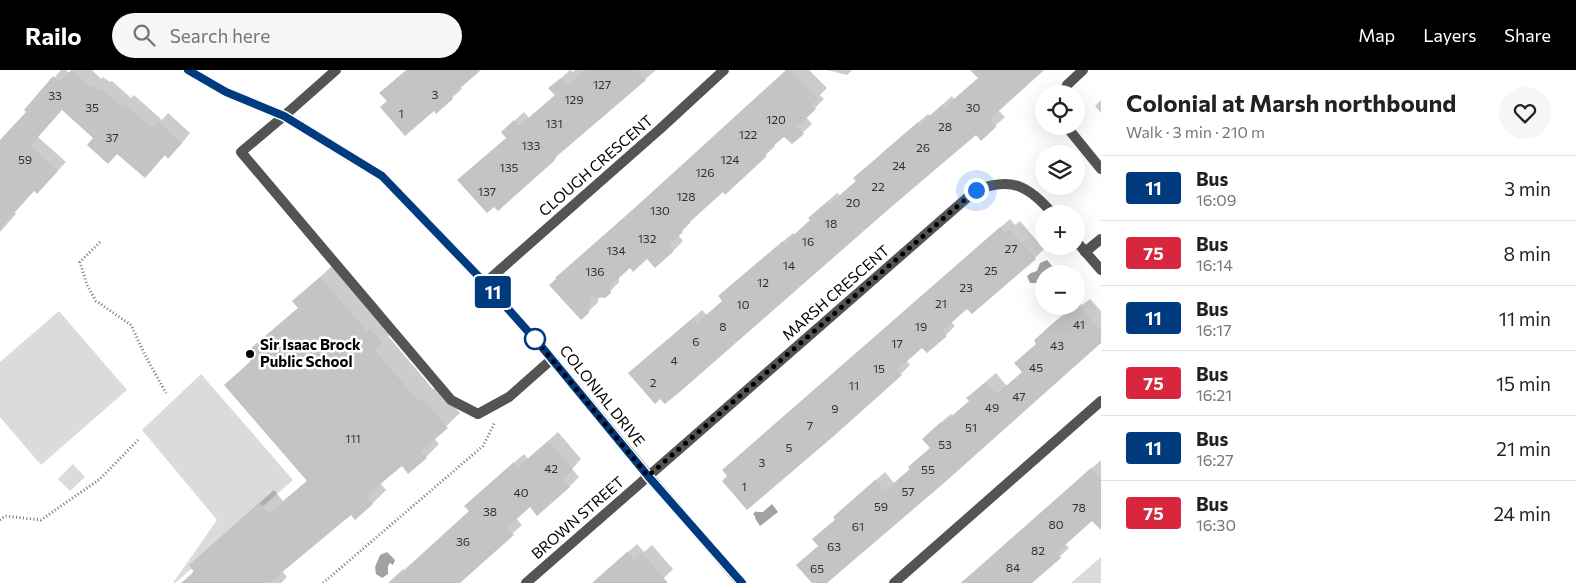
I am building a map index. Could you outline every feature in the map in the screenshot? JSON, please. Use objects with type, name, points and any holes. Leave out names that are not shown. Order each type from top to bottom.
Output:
[{"type":"street","name":"COLONIAL DRIVE","points":[[188,70],[226,92],[284,116],[382,176],[485,283],[552,358],[648,476],[742,583]]},
{"type":"street","points":[[336,70],[241,152],[451,400],[478,414],[509,397],[552,358]]},
{"type":"street","name":"CLOUGH CRESCENT","points":[[485,283],[653,136],[724,70]]},
{"type":"street","points":[[1067,85],[1083,70]]},
{"type":"street","points":[[1073,135],[1101,169]]},
{"type":"street","name":"MARSH CRESCENT","points":[[648,476],[976,190],[993,184],[1010,184],[1026,189],[1045,205]]},
{"type":"street","points":[[1101,239],[1086,252],[1101,270]]},
{"type":"street","points":[[894,583],[1101,401]]},
{"type":"street","name":"BROWN STREET","points":[[526,583],[648,476]]},
{"type":"path","points":[[100,242],[80,262],[87,285],[96,301],[131,325],[166,393]]},
{"type":"path","points":[[324,583],[483,446],[496,422]]},
{"type":"path","points":[[0,520],[4,516],[41,520],[100,479],[138,440]]},
{"type":"shaded area","points":[[1047,260],[1051,265],[1039,265]]},
{"type":"shaded area","points":[[1035,272],[1035,283],[1030,283],[1027,276]]},
{"type":"shaded area","points":[[59,311],[127,390],[41,465],[0,417],[0,362]]},
{"type":"shaded area","points":[[201,374],[293,480],[173,583],[217,520],[142,430]]},
{"type":"shaded area","points":[[73,464],[85,477],[70,491],[58,479]]},
{"type":"shaded area","points":[[772,504],[778,512],[760,526],[753,514],[756,511],[763,512]]},
{"type":"shaded area","points":[[387,552],[395,560],[393,565],[390,563],[388,566],[388,574],[382,578],[376,574],[375,567],[380,555]]},
{"type":"shaded area","points":[[1101,557],[1101,583],[1071,583]]},
{"type":"building","points":[[71,70],[92,87],[93,85],[100,91],[102,89],[121,106],[124,103],[152,128],[158,122],[182,143],[168,159],[165,155],[145,178],[117,154],[108,164],[87,145],[93,138],[62,110],[30,146],[58,171],[37,194],[34,191],[0,229],[0,140],[26,112],[24,110],[53,76],[60,82]]},
{"type":"building","points":[[407,70],[481,70],[451,96],[453,99],[436,114],[434,111],[405,136],[380,107],[387,101],[379,93]]},
{"type":"building","points":[[585,70],[637,70],[646,80],[557,156],[554,161],[498,211],[494,207],[487,213],[457,180],[506,138],[501,132],[514,120],[519,126],[555,95],[548,88],[561,78],[568,85]]},
{"type":"building","points":[[786,70],[791,70],[818,98],[812,105],[816,109],[797,127],[804,134],[792,144],[784,137],[766,152],[766,157],[725,195],[723,192],[681,230],[683,232],[669,245],[674,251],[655,268],[647,259],[633,272],[630,268],[610,286],[611,293],[605,298],[590,297],[589,313],[581,320],[549,285]]},
{"type":"building","points":[[970,70],[1044,70],[990,119],[996,127],[981,141],[976,135],[682,390],[665,404],[660,399],[655,404],[628,373],[693,318],[697,323],[722,301],[718,296],[783,241],[785,243],[810,220],[808,218],[828,201],[830,204],[856,181],[853,178],[918,122],[920,124],[943,104],[945,107],[978,78]]},
{"type":"building","points":[[1000,227],[1005,233],[1010,229],[1036,259],[972,314],[967,309],[942,331],[947,336],[927,353],[922,348],[897,370],[902,375],[747,510],[722,481],[727,476],[722,470]]},
{"type":"building","points":[[320,277],[367,331],[371,329],[383,343],[375,350],[419,402],[423,399],[448,428],[421,451],[427,458],[408,474],[402,466],[366,496],[373,504],[355,520],[351,515],[269,583],[181,583],[194,572],[189,565],[260,503],[269,514],[307,481],[224,385],[251,361],[244,354],[298,308],[292,301]]},
{"type":"building","points":[[1085,313],[1101,331],[1101,343],[944,483],[827,583],[812,583],[796,565],[818,546],[812,539],[835,520],[833,517],[875,480],[885,491],[910,469],[908,467],[930,448],[922,439],[941,422],[943,424],[969,401],[966,398],[986,382],[997,394],[1022,372],[1014,363],[1036,344],[1034,340],[1063,315],[1085,315]]},
{"type":"building","points":[[548,441],[573,469],[563,479],[570,487],[537,516],[530,507],[507,528],[514,535],[460,583],[390,583],[469,511],[464,506],[514,462],[518,467]]},
{"type":"building","points":[[1091,468],[1101,480],[1101,530],[1092,521],[1056,553],[1061,558],[1032,583],[961,583]]},
{"type":"building","points":[[627,552],[634,560],[642,553],[668,583],[592,583]]},
{"type":"bus line","name":"11","points":[[188,70],[226,92],[284,116],[382,176],[485,283],[552,358],[648,476],[742,583]]},
{"type":"place","name":"Sir Isaac Brock Public School","points":[[250,354]]},
{"type":"route","points":[[535,339],[530,333],[648,476],[976,190]]}]
